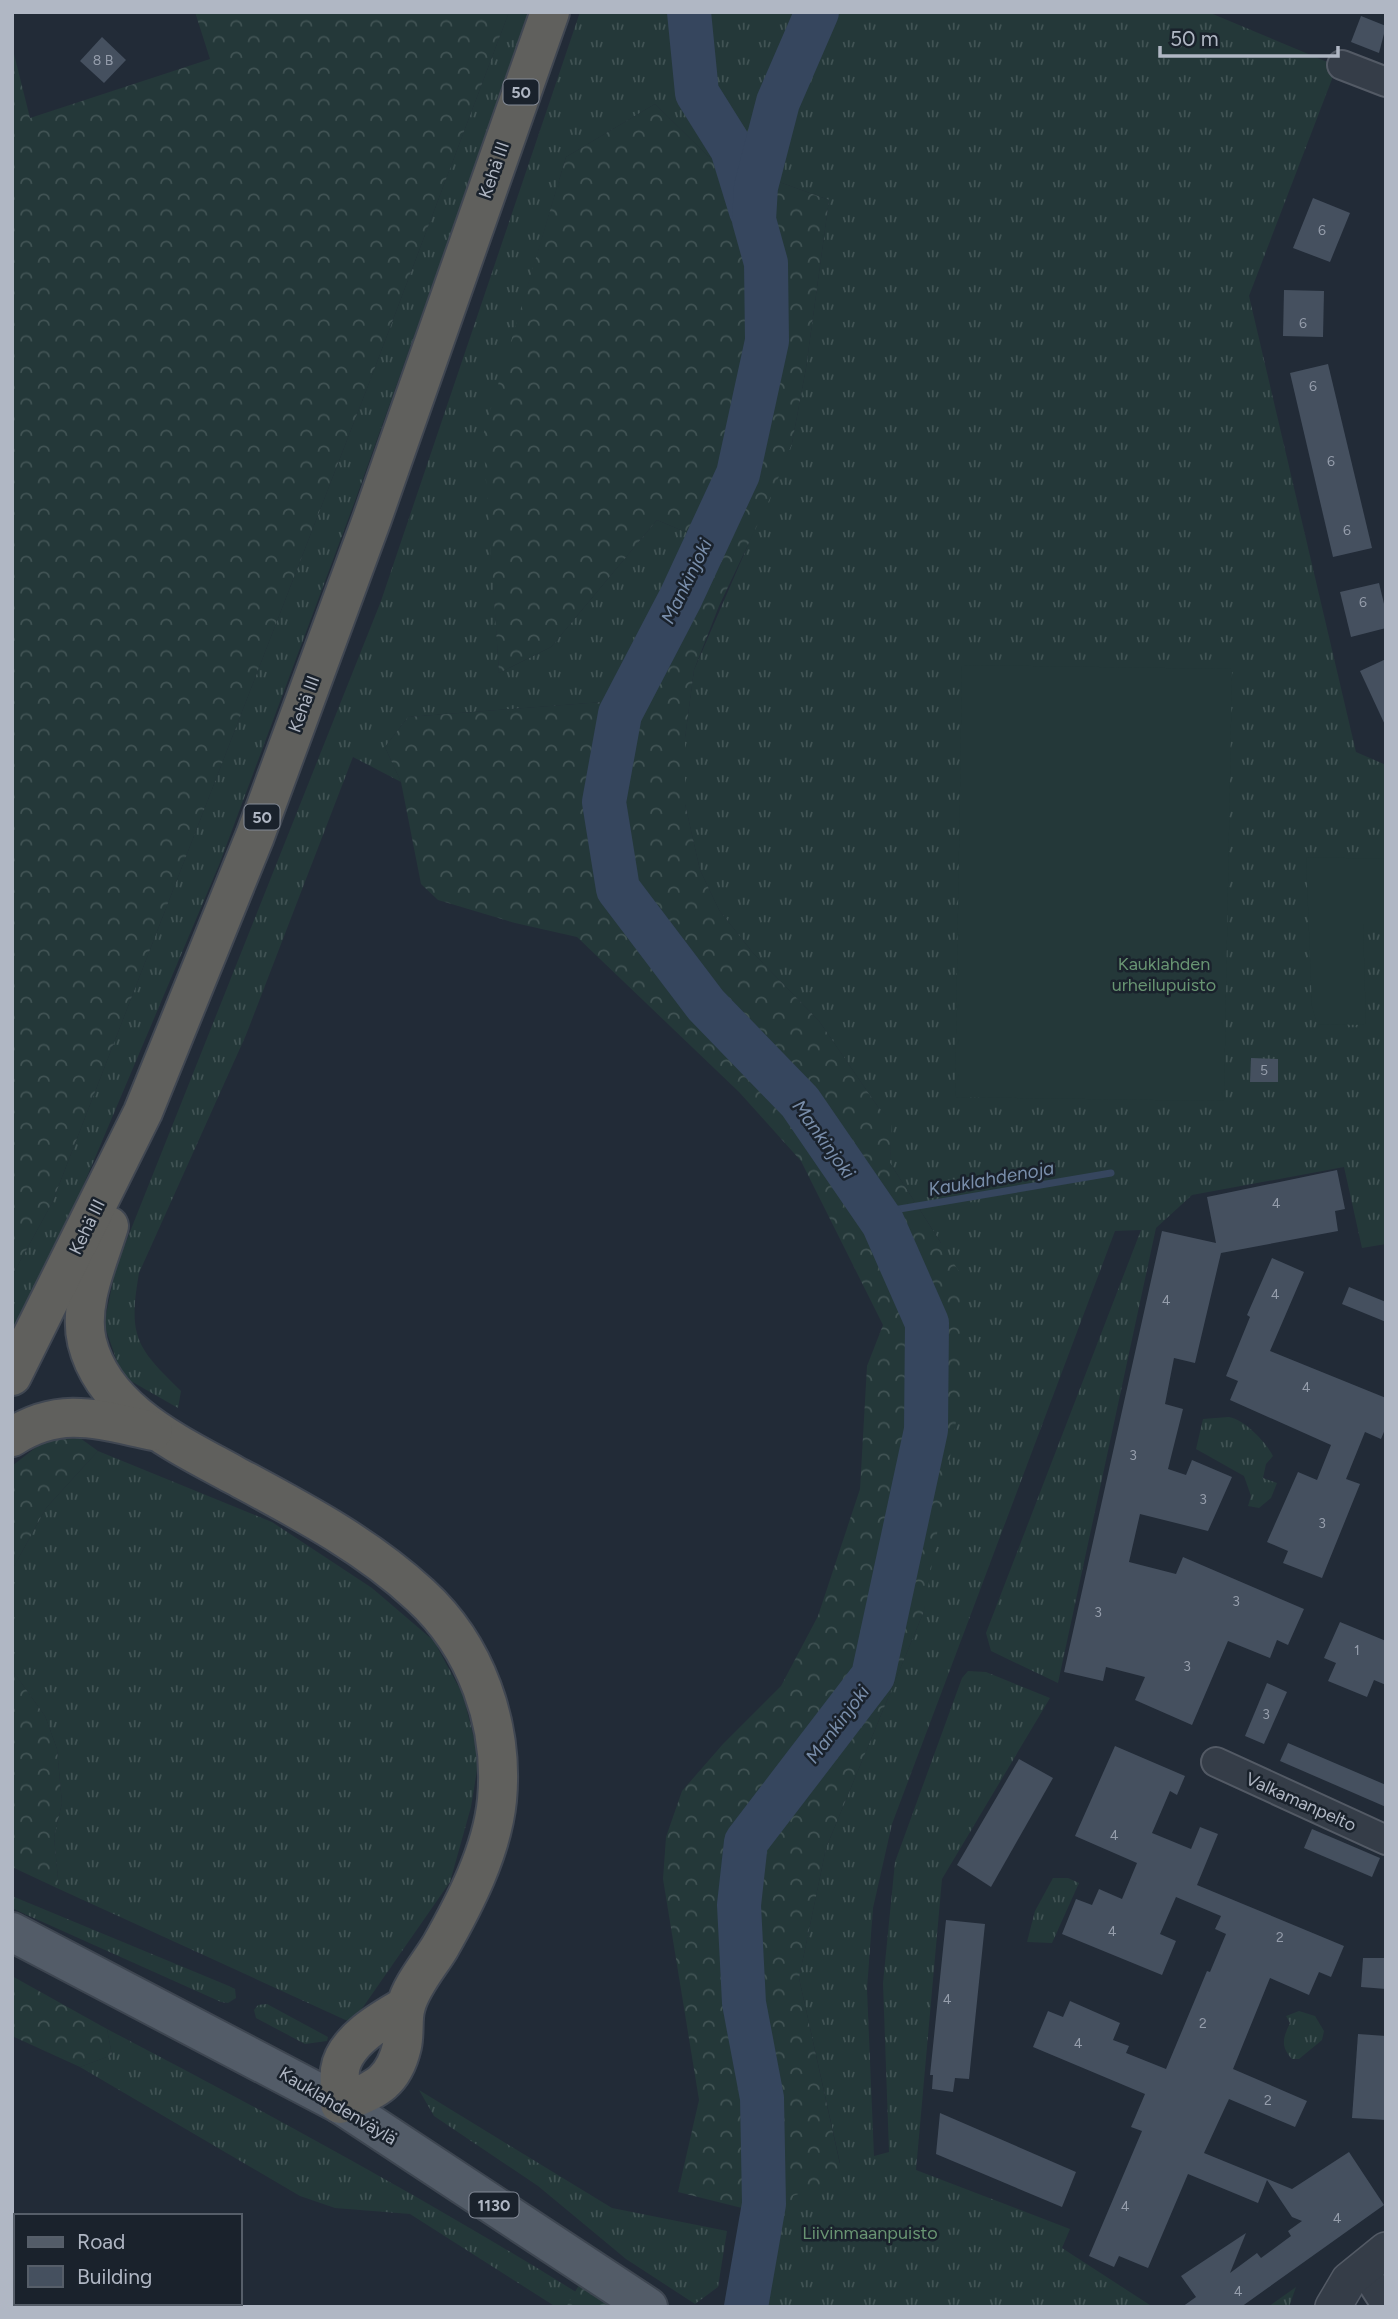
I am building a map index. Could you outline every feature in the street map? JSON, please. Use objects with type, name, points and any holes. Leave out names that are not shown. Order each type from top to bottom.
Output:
[{"type":"highway","name":"Kehä III","points":[[12,1376],[143,1112],[256,836],[368,532],[550,12]]},
{"type":"highway","points":[[143,1112],[85,1307],[87,1342],[96,1365],[120,1400],[155,1431],[327,1526],[373,1556],[421,1595],[449,1627],[486,1693],[497,1768],[497,1801],[490,1832],[457,1917],[406,2006],[370,2027],[340,2067],[340,2104]]},
{"type":"highway","points":[[12,1437],[33,1423],[59,1417],[89,1418],[155,1431]]},
{"type":"main road","name":"Kauklahdenväylä","points":[[12,1931],[340,2104],[648,2307]]},
{"type":"street","points":[[1342,65],[1386,82]]},
{"type":"street","name":"Valkamanpelto","points":[[1216,1762],[1386,1840]]},
{"type":"street","points":[[1333,2307],[1349,2280],[1374,2260],[1386,2305]]},
{"type":"green space","points":[[195,12],[509,12],[371,378],[52,1203],[12,1276],[12,46],[30,118],[210,59]]},
{"type":"green space","points":[[509,12],[530,12],[355,501],[219,865],[67,1224],[12,1331],[12,1276],[52,1203],[371,378]]},
{"type":"green space","points":[[580,12],[1208,12],[1337,66],[1249,296],[1356,752],[1386,765],[1386,1244],[1362,1248],[1344,1167],[1192,1195],[1156,1228],[1058,1683],[991,1651],[986,1633],[1141,1230],[1115,1231],[892,1824],[873,1908],[867,1989],[874,2156],[889,2152],[883,1983],[895,1862],[962,1678],[968,1671],[986,1672],[1050,1698],[942,1879],[916,2170],[1070,2229],[1062,2248],[1153,2307],[755,2307],[773,2178],[840,2163],[799,1978],[826,1848],[924,1611],[941,1243],[890,1163],[891,1120],[878,1107],[819,1021],[753,953],[719,910],[700,870],[685,804],[685,738],[694,670],[792,443],[806,368],[829,200],[708,156],[655,104],[566,157],[484,435],[499,673],[551,647],[657,520],[714,544],[641,699],[408,717],[385,747],[401,782],[353,757],[246,1035],[139,1273],[135,1312],[139,1340],[154,1363],[181,1391],[178,1408],[122,1376],[104,1324],[116,1267],[381,601]]},
{"type":"green space","points":[[655,104],[708,156],[829,200],[806,368],[792,443],[772,494],[719,606],[694,670],[685,738],[685,804],[700,870],[719,910],[753,953],[819,1021],[878,1107],[892,1120],[890,1163],[960,1273],[963,1380],[924,1611],[826,1848],[799,1978],[843,2178],[793,2196],[794,2221],[678,2192],[699,2100],[663,1879],[666,1837],[682,1791],[723,1744],[781,1686],[818,1616],[860,1489],[867,1366],[883,1325],[801,1161],[739,1092],[577,937],[515,923],[438,900],[421,884],[401,782],[385,747],[408,717],[641,699],[714,544],[657,520],[551,647],[499,673],[483,435],[566,157]]},
{"type":"green space","name":"Kauklahden urheilupuisto","points":[[962,665],[1232,669],[1224,1101],[955,1097]]},
{"type":"green space","points":[[1306,857],[1386,859],[1386,924],[1363,924],[1366,1025],[1317,1024],[1312,1006]]},
{"type":"green space","points":[[1229,1417],[1242,1422],[1254,1432],[1273,1456],[1266,1464],[1263,1478],[1277,1483],[1271,1498],[1259,1508],[1248,1506],[1251,1496],[1244,1476],[1196,1449],[1203,1419]]},
{"type":"green space","points":[[80,1438],[98,1451],[46,1508],[12,1570],[12,1466],[44,1441]]},
{"type":"green space","points":[[98,1451],[272,1522],[372,1588],[434,1641],[463,1695],[479,1758],[471,1807],[450,1882],[352,2023],[59,1889],[54,1837],[62,1803],[57,1749],[45,1716],[12,1670],[12,1570],[46,1508]]},
{"type":"green space","points":[[12,1670],[45,1716],[57,1749],[62,1803],[54,1837],[59,1889],[12,1867]]},
{"type":"green space","points":[[1053,1878],[1068,1878],[1079,1883],[1052,1943],[1027,1942],[1035,1911]]},
{"type":"green space","points":[[12,1896],[229,1986],[235,1989],[236,1998],[228,2003],[221,2002],[27,1915],[12,1908]]},
{"type":"green space","points":[[12,1976],[107,2029],[112,2055],[80,2067],[12,2036]]},
{"type":"green space","points":[[267,2004],[328,2037],[327,2041],[305,2044],[256,2018],[254,2010],[258,2005]]},
{"type":"green space","points":[[1299,2011],[1315,2016],[1324,2031],[1322,2040],[1299,2059],[1292,2059],[1284,2046],[1290,2023],[1286,2016]]},
{"type":"green space","points":[[107,2029],[344,2156],[461,2222],[576,2292],[566,2307],[556,2307],[410,2214],[335,2208],[300,2196],[80,2067],[112,2055]]},
{"type":"green space","points":[[419,2090],[612,2208],[727,2231],[718,2287],[695,2304],[626,2259],[538,2186],[434,2116]]},
{"type":"green space","points":[[582,2280],[624,2307],[566,2307]]},
{"type":"green space","points":[[1296,2287],[1289,2307],[1268,2307]]},
{"type":"building","points":[[1361,16],[1386,26],[1379,53],[1351,42]]},
{"type":"building","points":[[102,37],[126,60],[104,83],[80,61]]},
{"type":"building","points":[[1313,198],[1350,213],[1330,262],[1293,248]]},
{"type":"building","points":[[1284,290],[1324,291],[1323,337],[1283,336]]},
{"type":"building","points":[[1328,364],[1372,548],[1333,557],[1290,373]]},
{"type":"building","points":[[1379,583],[1386,612],[1386,628],[1351,637],[1340,592]]},
{"type":"building","points":[[1386,659],[1386,727],[1360,671]]},
{"type":"building","points":[[1251,1058],[1278,1059],[1278,1082],[1250,1082]]},
{"type":"building","points":[[1337,1170],[1345,1209],[1335,1211],[1338,1231],[1221,1253],[1195,1363],[1174,1358],[1165,1404],[1183,1409],[1168,1469],[1186,1475],[1192,1460],[1232,1477],[1208,1531],[1140,1514],[1129,1562],[1176,1574],[1183,1557],[1304,1609],[1288,1645],[1277,1640],[1270,1658],[1228,1641],[1192,1725],[1135,1700],[1145,1677],[1106,1667],[1103,1681],[1064,1672],[1162,1231],[1216,1243],[1207,1197]]},
{"type":"building","points":[[1272,1258],[1304,1272],[1270,1351],[1386,1398],[1386,1427],[1381,1439],[1365,1432],[1346,1479],[1360,1484],[1322,1578],[1283,1563],[1288,1551],[1267,1542],[1298,1472],[1317,1480],[1331,1445],[1230,1400],[1238,1381],[1226,1376],[1250,1317],[1247,1315]]},
{"type":"building","points":[[1349,1287],[1386,1302],[1386,1322],[1342,1304]]},
{"type":"building","points":[[1340,1622],[1386,1641],[1386,1685],[1374,1680],[1367,1697],[1328,1681],[1336,1663],[1324,1658]]},
{"type":"building","points":[[1267,1683],[1287,1692],[1264,1744],[1245,1736]]},
{"type":"building","points":[[1288,1743],[1386,1785],[1386,1807],[1280,1761]]},
{"type":"building","points":[[1115,1746],[1185,1776],[1177,1795],[1170,1791],[1152,1833],[1191,1849],[1200,1827],[1218,1834],[1197,1885],[1344,1946],[1331,1977],[1319,1972],[1309,1995],[1270,1978],[1233,2069],[1307,2101],[1295,2127],[1229,2099],[1204,2153],[1292,2189],[1349,2152],[1384,2205],[1241,2307],[1182,2307],[1196,2297],[1181,2276],[1246,2233],[1230,2273],[1257,2253],[1261,2258],[1291,2236],[1288,2231],[1302,2221],[1292,2217],[1267,2180],[1258,2203],[1188,2174],[1148,2268],[1119,2256],[1114,2267],[1089,2256],[1142,2131],[1131,2127],[1145,2094],[1033,2047],[1048,2011],[1063,2017],[1070,2001],[1120,2023],[1113,2040],[1129,2046],[1126,2053],[1166,2069],[1207,1971],[1210,1972],[1226,1934],[1215,1929],[1221,1916],[1176,1897],[1160,1934],[1176,1941],[1162,1975],[1062,1934],[1076,1899],[1092,1905],[1099,1889],[1122,1899],[1137,1863],[1075,1836]]},
{"type":"building","points":[[1019,1759],[1053,1778],[991,1887],[957,1865]]},
{"type":"building","points":[[1312,1829],[1380,1858],[1372,1877],[1304,1848]]},
{"type":"building","points":[[946,1920],[985,1924],[969,2079],[955,2078],[953,2092],[932,2089],[933,2075],[930,2075]]},
{"type":"building","points":[[1363,1958],[1386,1958],[1386,1989],[1361,1987]]},
{"type":"building","points":[[1358,2034],[1386,2036],[1386,2120],[1352,2118]]},
{"type":"building","points":[[940,2113],[1076,2172],[1062,2207],[936,2154]]},
{"type":"waterway","points":[[689,12],[697,93],[732,149],[751,211]]},
{"type":"waterway","name":"Mankinjoki","points":[[746,2307],[764,2204],[762,2098],[744,2003],[739,1905],[746,1842],[873,1676],[926,1430],[927,1323],[883,1223],[800,1102],[706,1005],[618,889],[604,802],[620,714],[681,597],[738,474],[767,341],[766,263],[754,220],[756,187],[778,102],[817,12]]},
{"type":"waterway","name":"Kauklahdenoja","points":[[876,1213],[1111,1173]]},
{"type":"park label","name":"Liivinmaanpuisto","points":[[870,2233]]}]
